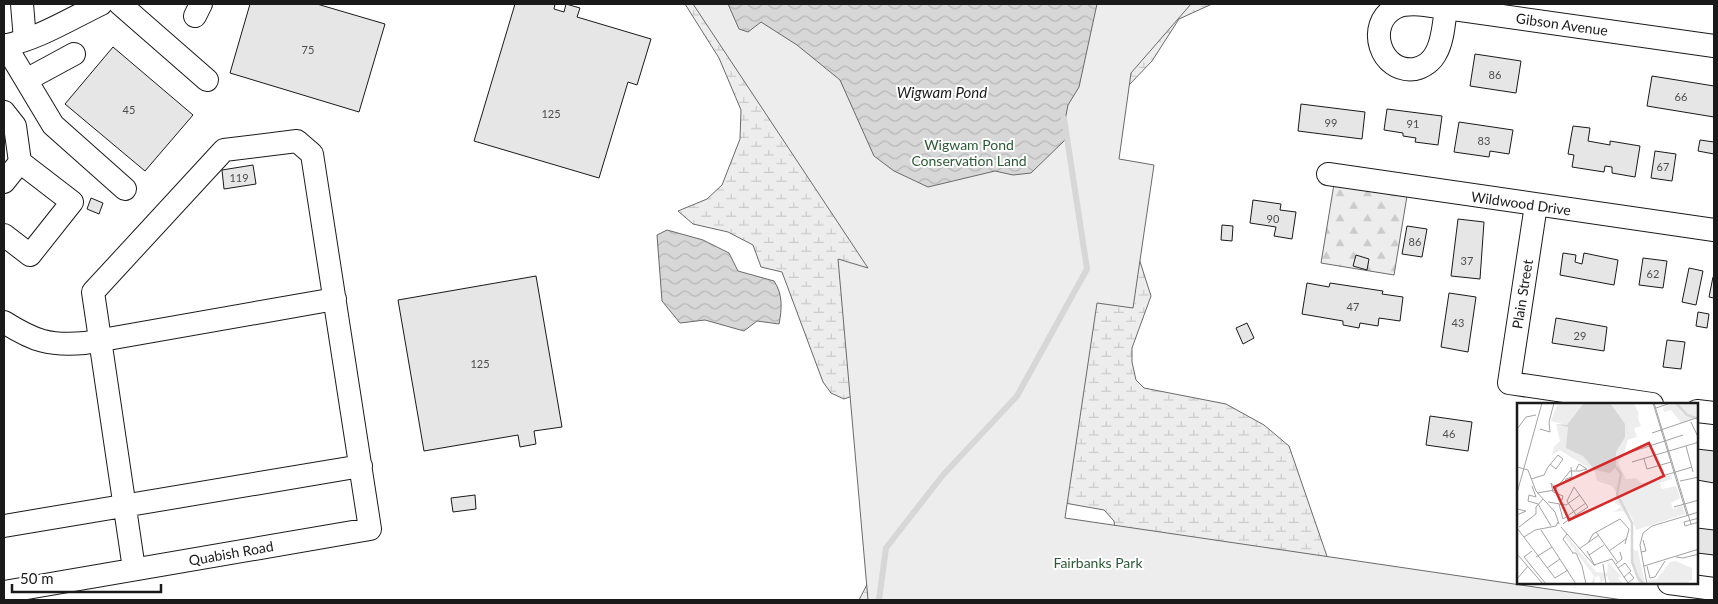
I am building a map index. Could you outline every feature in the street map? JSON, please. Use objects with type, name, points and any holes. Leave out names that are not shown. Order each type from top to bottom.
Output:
[{"type":"street","points":[[22,4],[11,44],[26,80],[53,125],[125,189]]},
{"type":"street","points":[[11,44],[68,23],[100,4]]},
{"type":"street","points":[[120,4],[207,80]]},
{"type":"street","name":"Gibson Avenue","points":[[1446,8],[1436,54],[1429,62],[1415,69],[1399,67],[1384,56],[1379,40],[1385,18],[1393,9],[1406,4],[1446,8],[1714,46]]},
{"type":"street","points":[[26,80],[74,54]]},
{"type":"street","points":[[4,112],[15,126],[20,162],[72,202],[30,255],[4,235]]},
{"type":"street","points":[[4,526],[125,505],[361,466],[312,154],[297,142],[224,150],[93,292],[101,340],[125,505],[134,569]]},
{"type":"street","points":[[4,182],[20,162]]},
{"type":"street","name":"Wildwood Drive","points":[[1328,174],[1714,230]]},
{"type":"street","name":"Plain Street","points":[[1536,205],[1509,383],[1645,403]]},
{"type":"street","points":[[4,322],[37,339],[56,345],[101,340],[335,299]]},
{"type":"street","points":[[1698,411],[1714,413]]},
{"type":"street","name":"Quabish Road","points":[[4,592],[370,529],[361,466]]},
{"type":"street","points":[[1676,584],[1714,589]]},
{"type":"green space","name":"Wigwam Pond Conservation Land","points":[[685,4],[1212,4],[1179,19],[1152,61],[1129,85],[1105,152],[1151,296],[1132,348],[1132,362],[1136,380],[1144,388],[1226,404],[1264,425],[1289,446],[1330,565],[1116,538],[1114,521],[1104,510],[1059,502],[1012,600],[859,600],[876,567],[874,388],[844,399],[831,393],[823,382],[782,272],[761,267],[753,245],[728,232],[693,224],[678,211],[707,199],[722,185],[740,139],[741,110],[719,58]]},
{"type":"green space","points":[[1334,184],[1407,196],[1394,275],[1321,263]]},
{"type":"shaded area","name":"Wigwam Pond Conservation Land","points":[[693,4],[1191,4],[1131,73],[1119,159],[1154,165],[1133,308],[1097,303],[1065,518],[1623,600],[868,600],[838,259],[868,268]]},
{"type":"water","name":"Wigwam Pond","points":[[728,4],[1097,4],[1079,87],[1068,105],[1065,140],[1031,173],[1013,175],[995,171],[928,187],[894,171],[874,156],[840,80],[797,45],[761,22],[748,32],[739,29]]},
{"type":"water","points":[[667,230],[703,240],[729,253],[738,271],[774,281],[779,291],[781,302],[779,324],[757,321],[744,331],[705,320],[680,323],[662,301],[657,235]]},
{"type":"building","points":[[250,4],[317,4],[385,24],[359,112],[230,73]]},
{"type":"building","points":[[515,4],[555,4],[554,9],[564,12],[566,4],[580,8],[577,17],[651,39],[637,85],[628,82],[599,178],[474,141]]},
{"type":"building","points":[[113,47],[193,115],[145,171],[65,104]]},
{"type":"building","points":[[1475,54],[1521,61],[1516,93],[1470,86]]},
{"type":"building","points":[[1652,76],[1714,86],[1714,117],[1647,106]]},
{"type":"building","points":[[1301,104],[1365,112],[1362,139],[1298,131]]},
{"type":"building","points":[[1387,109],[1442,116],[1438,145],[1415,142],[1416,138],[1403,136],[1403,133],[1384,130]]},
{"type":"building","points":[[1459,122],[1513,130],[1509,154],[1490,151],[1489,157],[1454,152]]},
{"type":"building","points":[[1573,126],[1590,128],[1588,141],[1610,145],[1610,141],[1640,146],[1635,177],[1612,173],[1612,167],[1605,166],[1604,172],[1572,167],[1574,155],[1568,154]]},
{"type":"building","points":[[1700,140],[1714,142],[1714,154],[1698,151]]},
{"type":"building","points":[[1655,151],[1676,154],[1672,181],[1651,178]]},
{"type":"building","points":[[253,165],[256,184],[224,189],[222,170]]},
{"type":"building","points":[[91,198],[103,203],[99,214],[87,209]]},
{"type":"building","points":[[1253,200],[1281,204],[1280,210],[1296,212],[1292,239],[1274,236],[1276,227],[1250,223]]},
{"type":"building","points":[[1458,219],[1484,222],[1480,279],[1451,276]]},
{"type":"building","points":[[1222,225],[1233,226],[1232,241],[1221,240]]},
{"type":"building","points":[[1407,226],[1427,229],[1422,257],[1402,254]]},
{"type":"building","points":[[1563,253],[1576,255],[1575,262],[1582,264],[1584,253],[1618,260],[1614,285],[1560,275]]},
{"type":"building","points":[[1356,255],[1369,259],[1367,270],[1353,266]]},
{"type":"building","points":[[1643,258],[1667,261],[1663,288],[1639,285]]},
{"type":"building","points":[[1689,268],[1703,271],[1696,305],[1682,302]]},
{"type":"building","points":[[536,276],[562,427],[534,431],[536,444],[520,447],[518,435],[424,451],[398,300]]},
{"type":"building","points":[[1714,277],[1714,298],[1709,297]]},
{"type":"building","points":[[1307,283],[1329,287],[1330,283],[1383,291],[1382,294],[1403,297],[1400,321],[1379,318],[1378,326],[1360,323],[1359,328],[1343,325],[1343,321],[1302,314]]},
{"type":"building","points":[[1449,293],[1476,297],[1468,352],[1441,347]]},
{"type":"building","points":[[1698,312],[1709,314],[1707,328],[1696,326]]},
{"type":"building","points":[[1556,318],[1607,327],[1604,351],[1552,343]]},
{"type":"building","points":[[1247,323],[1254,338],[1243,344],[1236,328]]},
{"type":"building","points":[[1667,340],[1685,342],[1681,369],[1663,367]]},
{"type":"building","points":[[1430,416],[1472,422],[1468,451],[1426,445]]},
{"type":"building","points":[[1698,449],[1714,451],[1714,483],[1698,480]]},
{"type":"building","points":[[475,495],[476,509],[453,512],[451,498]]},
{"type":"building","points":[[1698,528],[1714,530],[1714,555],[1698,553]]},
{"type":"waterway","points":[[879,600],[886,548],[943,475],[1017,396],[1087,269],[1064,118]]},
{"type":"park label","name":"Fairbanks Park","points":[[1098,562]]}]
